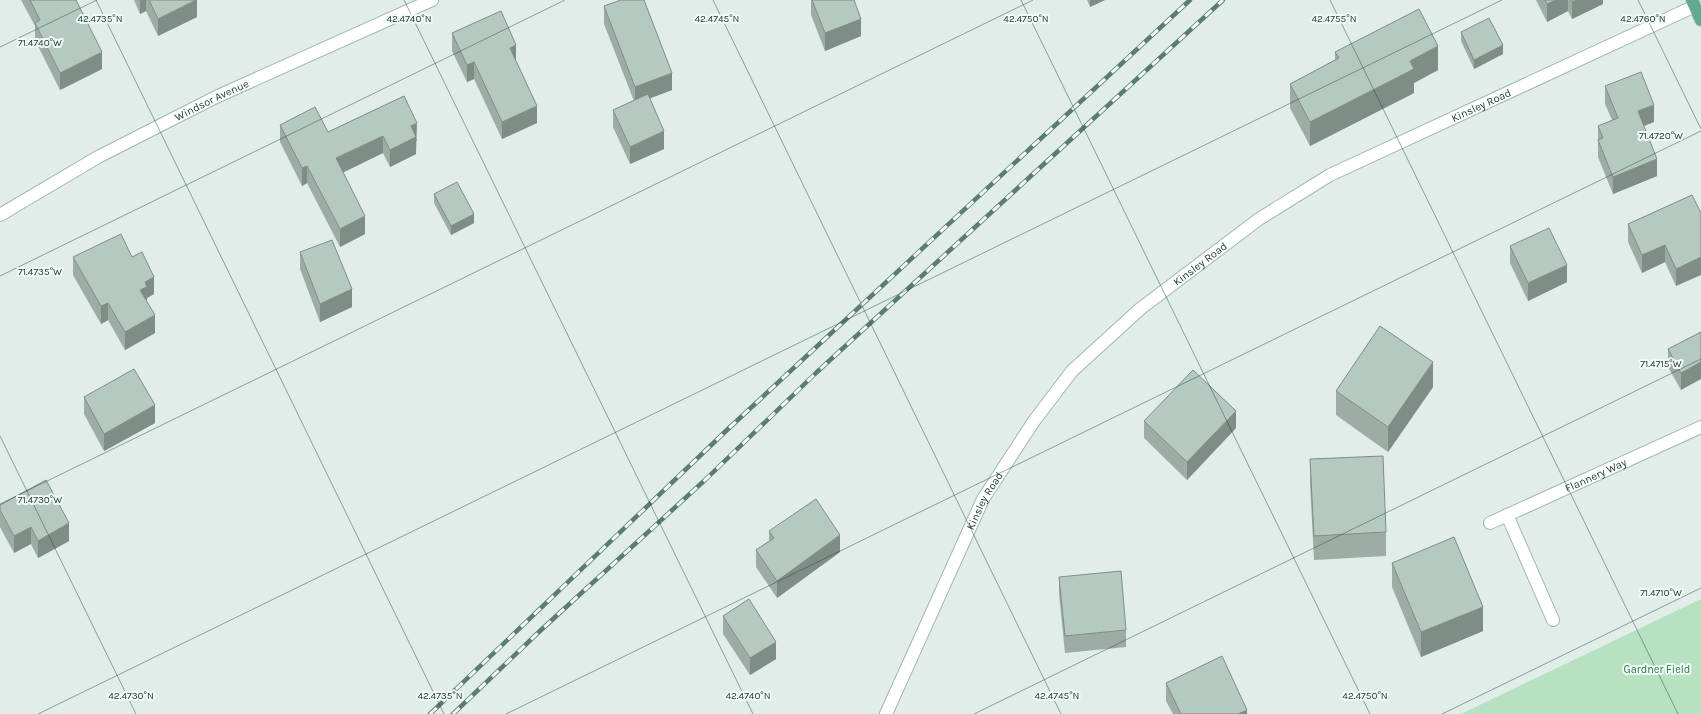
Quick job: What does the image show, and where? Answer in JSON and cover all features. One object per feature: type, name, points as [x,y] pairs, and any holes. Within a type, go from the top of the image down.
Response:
[{"type":"street","name":"Windsor Avenue","points":[[0,215],[98,156],[216,97],[432,0]]},
{"type":"street","name":"Kinsley Road","points":[[886,714],[983,499],[1034,421],[1072,372],[1140,309],[1210,254],[1259,219],[1330,175],[1698,11]]},
{"type":"street","name":"Flannery Way","points":[[1490,523],[1701,427]]},
{"type":"street","points":[[1507,515],[1553,620]]},
{"type":"green space","name":"Gardner Field","points":[[1701,599],[1701,714],[1461,714]]},
{"type":"building","points":[[30,0],[76,0],[102,52],[60,73],[35,23],[40,20]]},
{"type":"building","points":[[149,0],[196,0],[158,19]]},
{"type":"building","points":[[621,0],[644,0],[672,73],[635,87],[604,6]]},
{"type":"building","points":[[812,0],[854,0],[861,19],[825,33]]},
{"type":"building","points":[[1545,0],[1556,0],[1547,4]]},
{"type":"building","points":[[1419,9],[1438,46],[1410,61],[1414,69],[1310,122],[1290,84],[1339,58],[1335,52]]},
{"type":"building","points":[[501,11],[516,45],[510,48],[537,106],[502,122],[474,62],[467,65],[452,33]]},
{"type":"building","points":[[1489,18],[1503,45],[1474,60],[1461,32]]},
{"type":"building","points":[[1641,72],[1654,105],[1638,111],[1657,159],[1613,177],[1598,140],[1603,138],[1598,126],[1618,118],[1605,86]]},
{"type":"building","points":[[648,94],[664,131],[630,147],[613,110]]},
{"type":"building","points":[[404,96],[417,123],[411,126],[416,137],[390,150],[383,136],[336,158],[365,216],[340,229],[307,166],[302,168],[280,125],[315,107],[328,132]]},
{"type":"building","points":[[457,182],[474,214],[451,226],[434,194]]},
{"type":"building","points":[[1692,195],[1701,213],[1701,257],[1676,269],[1665,245],[1642,255],[1628,224]]},
{"type":"building","points":[[1549,228],[1567,265],[1528,283],[1510,246]]},
{"type":"building","points":[[121,234],[132,257],[142,252],[154,277],[145,282],[147,287],[140,290],[155,315],[125,332],[108,303],[101,306],[73,257]]},
{"type":"building","points":[[332,240],[352,289],[320,304],[300,252]]},
{"type":"building","points":[[1380,326],[1433,362],[1388,427],[1336,391]]},
{"type":"building","points":[[1701,332],[1701,362],[1681,373],[1668,349]]},
{"type":"building","points":[[134,369],[155,405],[104,434],[84,397]]},
{"type":"building","points":[[1193,370],[1236,411],[1187,462],[1144,421]]},
{"type":"building","points":[[1383,456],[1386,532],[1314,536],[1310,459]]},
{"type":"building","points":[[46,480],[69,523],[38,541],[31,527],[14,536],[0,510],[0,505]]},
{"type":"building","points":[[816,499],[840,535],[777,581],[756,550],[774,538],[769,531]]},
{"type":"building","points":[[1454,537],[1483,607],[1421,632],[1392,563]]},
{"type":"building","points":[[1121,571],[1126,630],[1065,636],[1059,577]]},
{"type":"building","points":[[749,599],[776,642],[750,658],[723,616]]},
{"type":"building","points":[[1222,656],[1247,710],[1238,714],[1181,714],[1166,683]]},
{"type":"railway","points":[[430,714],[728,429],[1190,0]]},
{"type":"railway","points":[[453,714],[541,630],[705,480],[817,372],[1223,0]]}]
